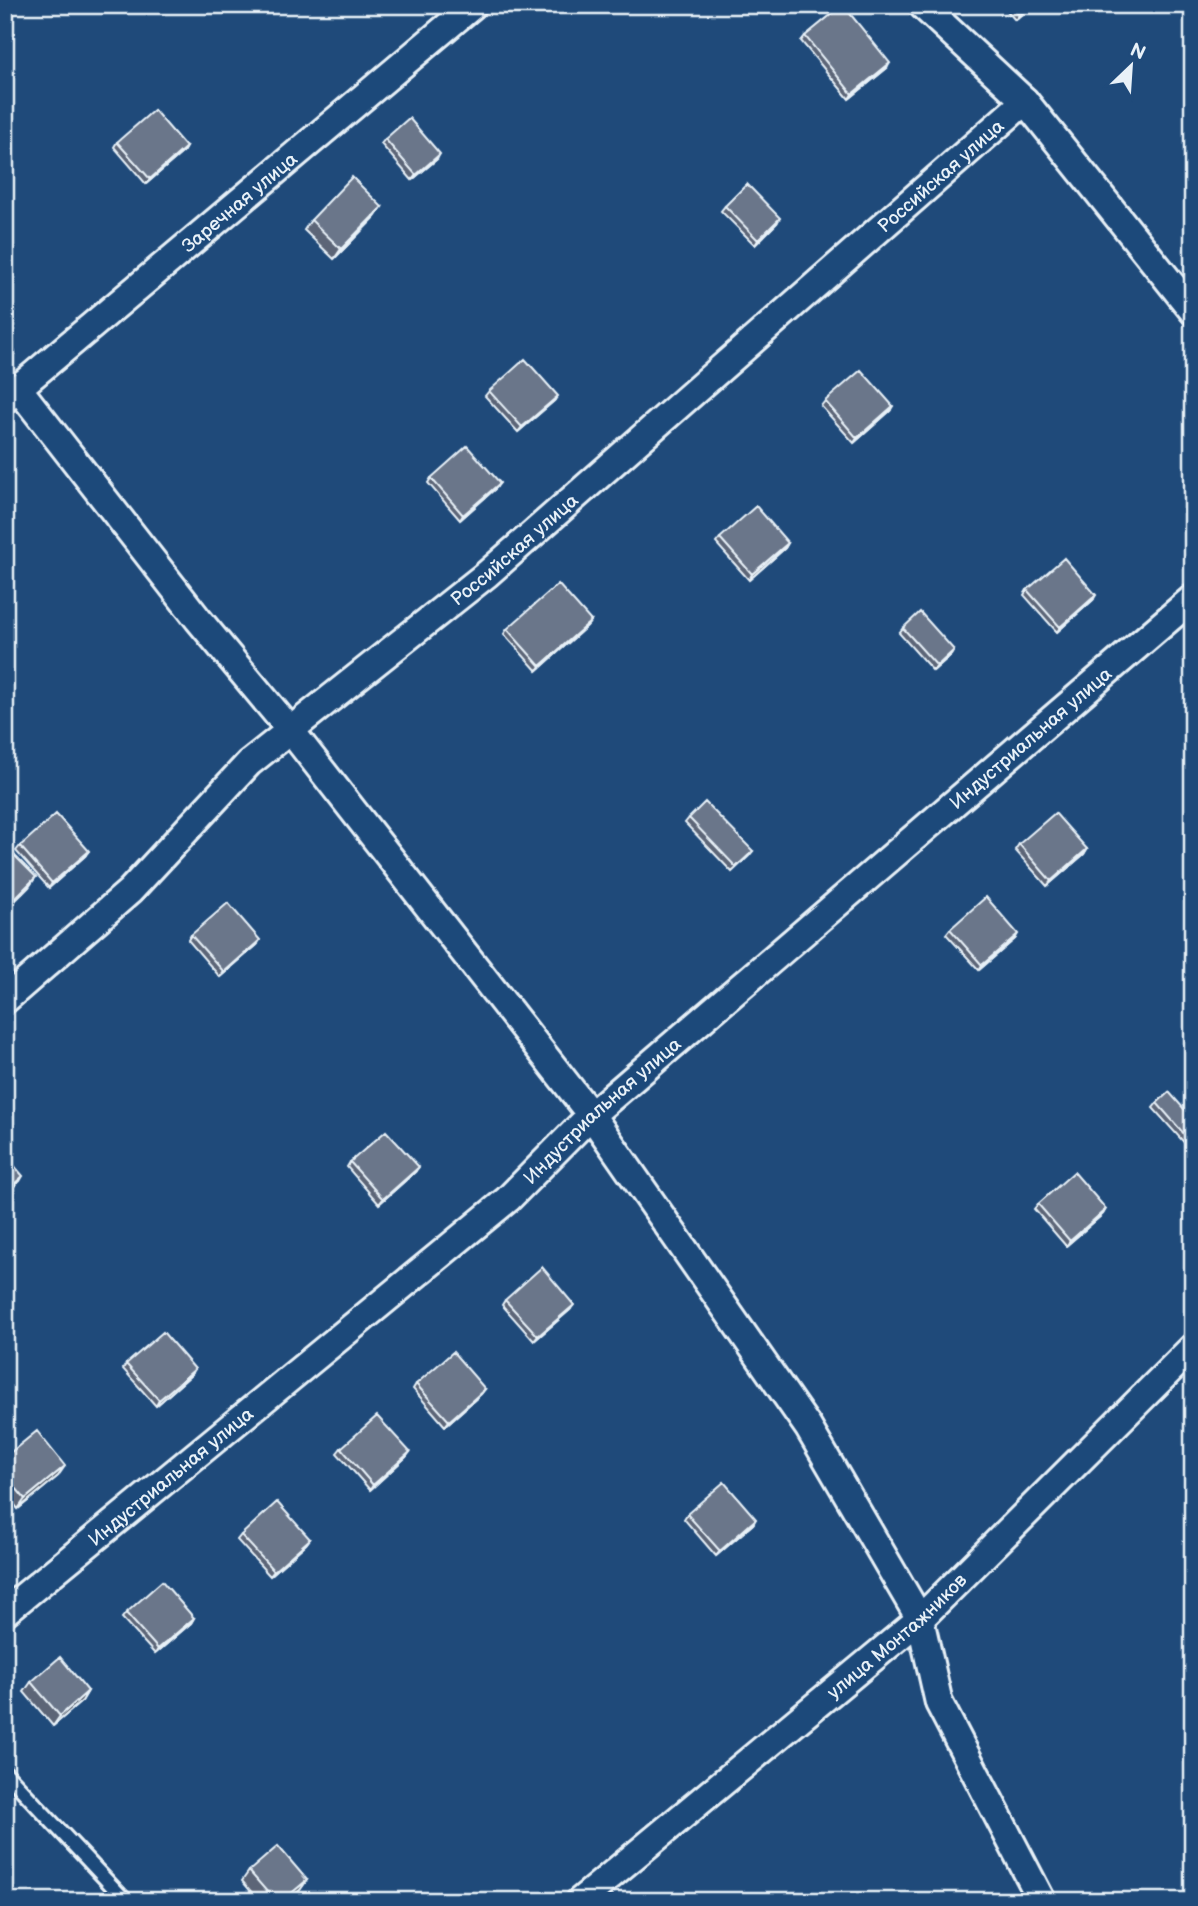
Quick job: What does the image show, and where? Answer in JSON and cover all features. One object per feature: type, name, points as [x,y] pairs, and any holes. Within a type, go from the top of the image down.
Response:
[{"type":"street","name":"Заречная улица","points":[[11,394],[473,5]]},
{"type":"street","points":[[922,5],[1025,101],[1193,311]]},
{"type":"street","name":"Российская улица","points":[[5,1000],[130,891],[249,762],[487,574],[1025,101]]},
{"type":"street","points":[[11,394],[291,731],[591,1115],[808,1427],[920,1619],[939,1703],[1042,1901]]},
{"type":"street","name":"Индустриальная улица","points":[[5,1612],[508,1199],[591,1115],[1193,598]]},
{"type":"street","name":"улица Монтажников","points":[[580,1901],[920,1619],[1193,1347]]},
{"type":"lane","points":[[5,1772],[126,1901]]},
{"type":"path","points":[[5,280],[11,394]]},
{"type":"building","points":[[843,5],[890,63],[852,94],[805,36]]},
{"type":"building","points":[[1010,5],[1030,5],[1019,15]]},
{"type":"building","points":[[154,110],[186,147],[150,179],[117,142]]},
{"type":"building","points":[[409,118],[440,154],[416,175],[385,139]]},
{"type":"building","points":[[352,177],[382,207],[341,249],[311,220]]},
{"type":"building","points":[[747,184],[780,218],[758,240],[725,206]]},
{"type":"building","points":[[525,359],[558,396],[522,427],[489,391]]},
{"type":"building","points":[[861,370],[893,406],[857,438],[825,401]]},
{"type":"building","points":[[467,446],[500,483],[463,515],[431,478]]},
{"type":"building","points":[[756,506],[788,543],[752,574],[720,538]]},
{"type":"building","points":[[1064,558],[1096,595],[1060,627],[1027,590]]},
{"type":"building","points":[[558,584],[591,621],[540,666],[507,629]]},
{"type":"building","points":[[920,612],[954,650],[937,666],[903,628]]},
{"type":"building","points":[[705,802],[753,851],[736,867],[689,818]]},
{"type":"building","points":[[1055,813],[1087,849],[1051,881],[1019,844]]},
{"type":"building","points":[[56,814],[89,851],[52,883],[20,846]]},
{"type":"building","points":[[12,853],[36,877],[8,905],[5,903],[5,860]]},
{"type":"building","points":[[986,897],[1018,934],[982,965],[950,929]]},
{"type":"building","points":[[228,903],[260,940],[224,972],[191,935]]},
{"type":"building","points":[[1169,1092],[1193,1119],[1192,1143],[1157,1103]]},
{"type":"building","points":[[386,1131],[419,1167],[383,1199],[350,1162]]},
{"type":"building","points":[[5,1155],[23,1176],[5,1192]]},
{"type":"building","points":[[1074,1172],[1106,1209],[1070,1241],[1038,1204]]},
{"type":"building","points":[[542,1267],[574,1305],[538,1336],[505,1300]]},
{"type":"building","points":[[163,1332],[195,1369],[159,1400],[126,1364]]},
{"type":"building","points":[[453,1352],[485,1389],[449,1421],[416,1384]]},
{"type":"building","points":[[377,1416],[410,1452],[373,1485],[341,1448]]},
{"type":"building","points":[[37,1431],[65,1466],[25,1499],[5,1475],[5,1457]]},
{"type":"building","points":[[724,1482],[756,1519],[720,1551],[687,1514]]},
{"type":"building","points":[[277,1502],[310,1539],[274,1571],[241,1535]]},
{"type":"building","points":[[162,1581],[194,1618],[158,1649],[126,1613]]},
{"type":"building","points":[[60,1657],[88,1691],[60,1716],[31,1682]]},
{"type":"building","points":[[278,1846],[307,1880],[282,1901],[275,1901],[249,1871]]}]
